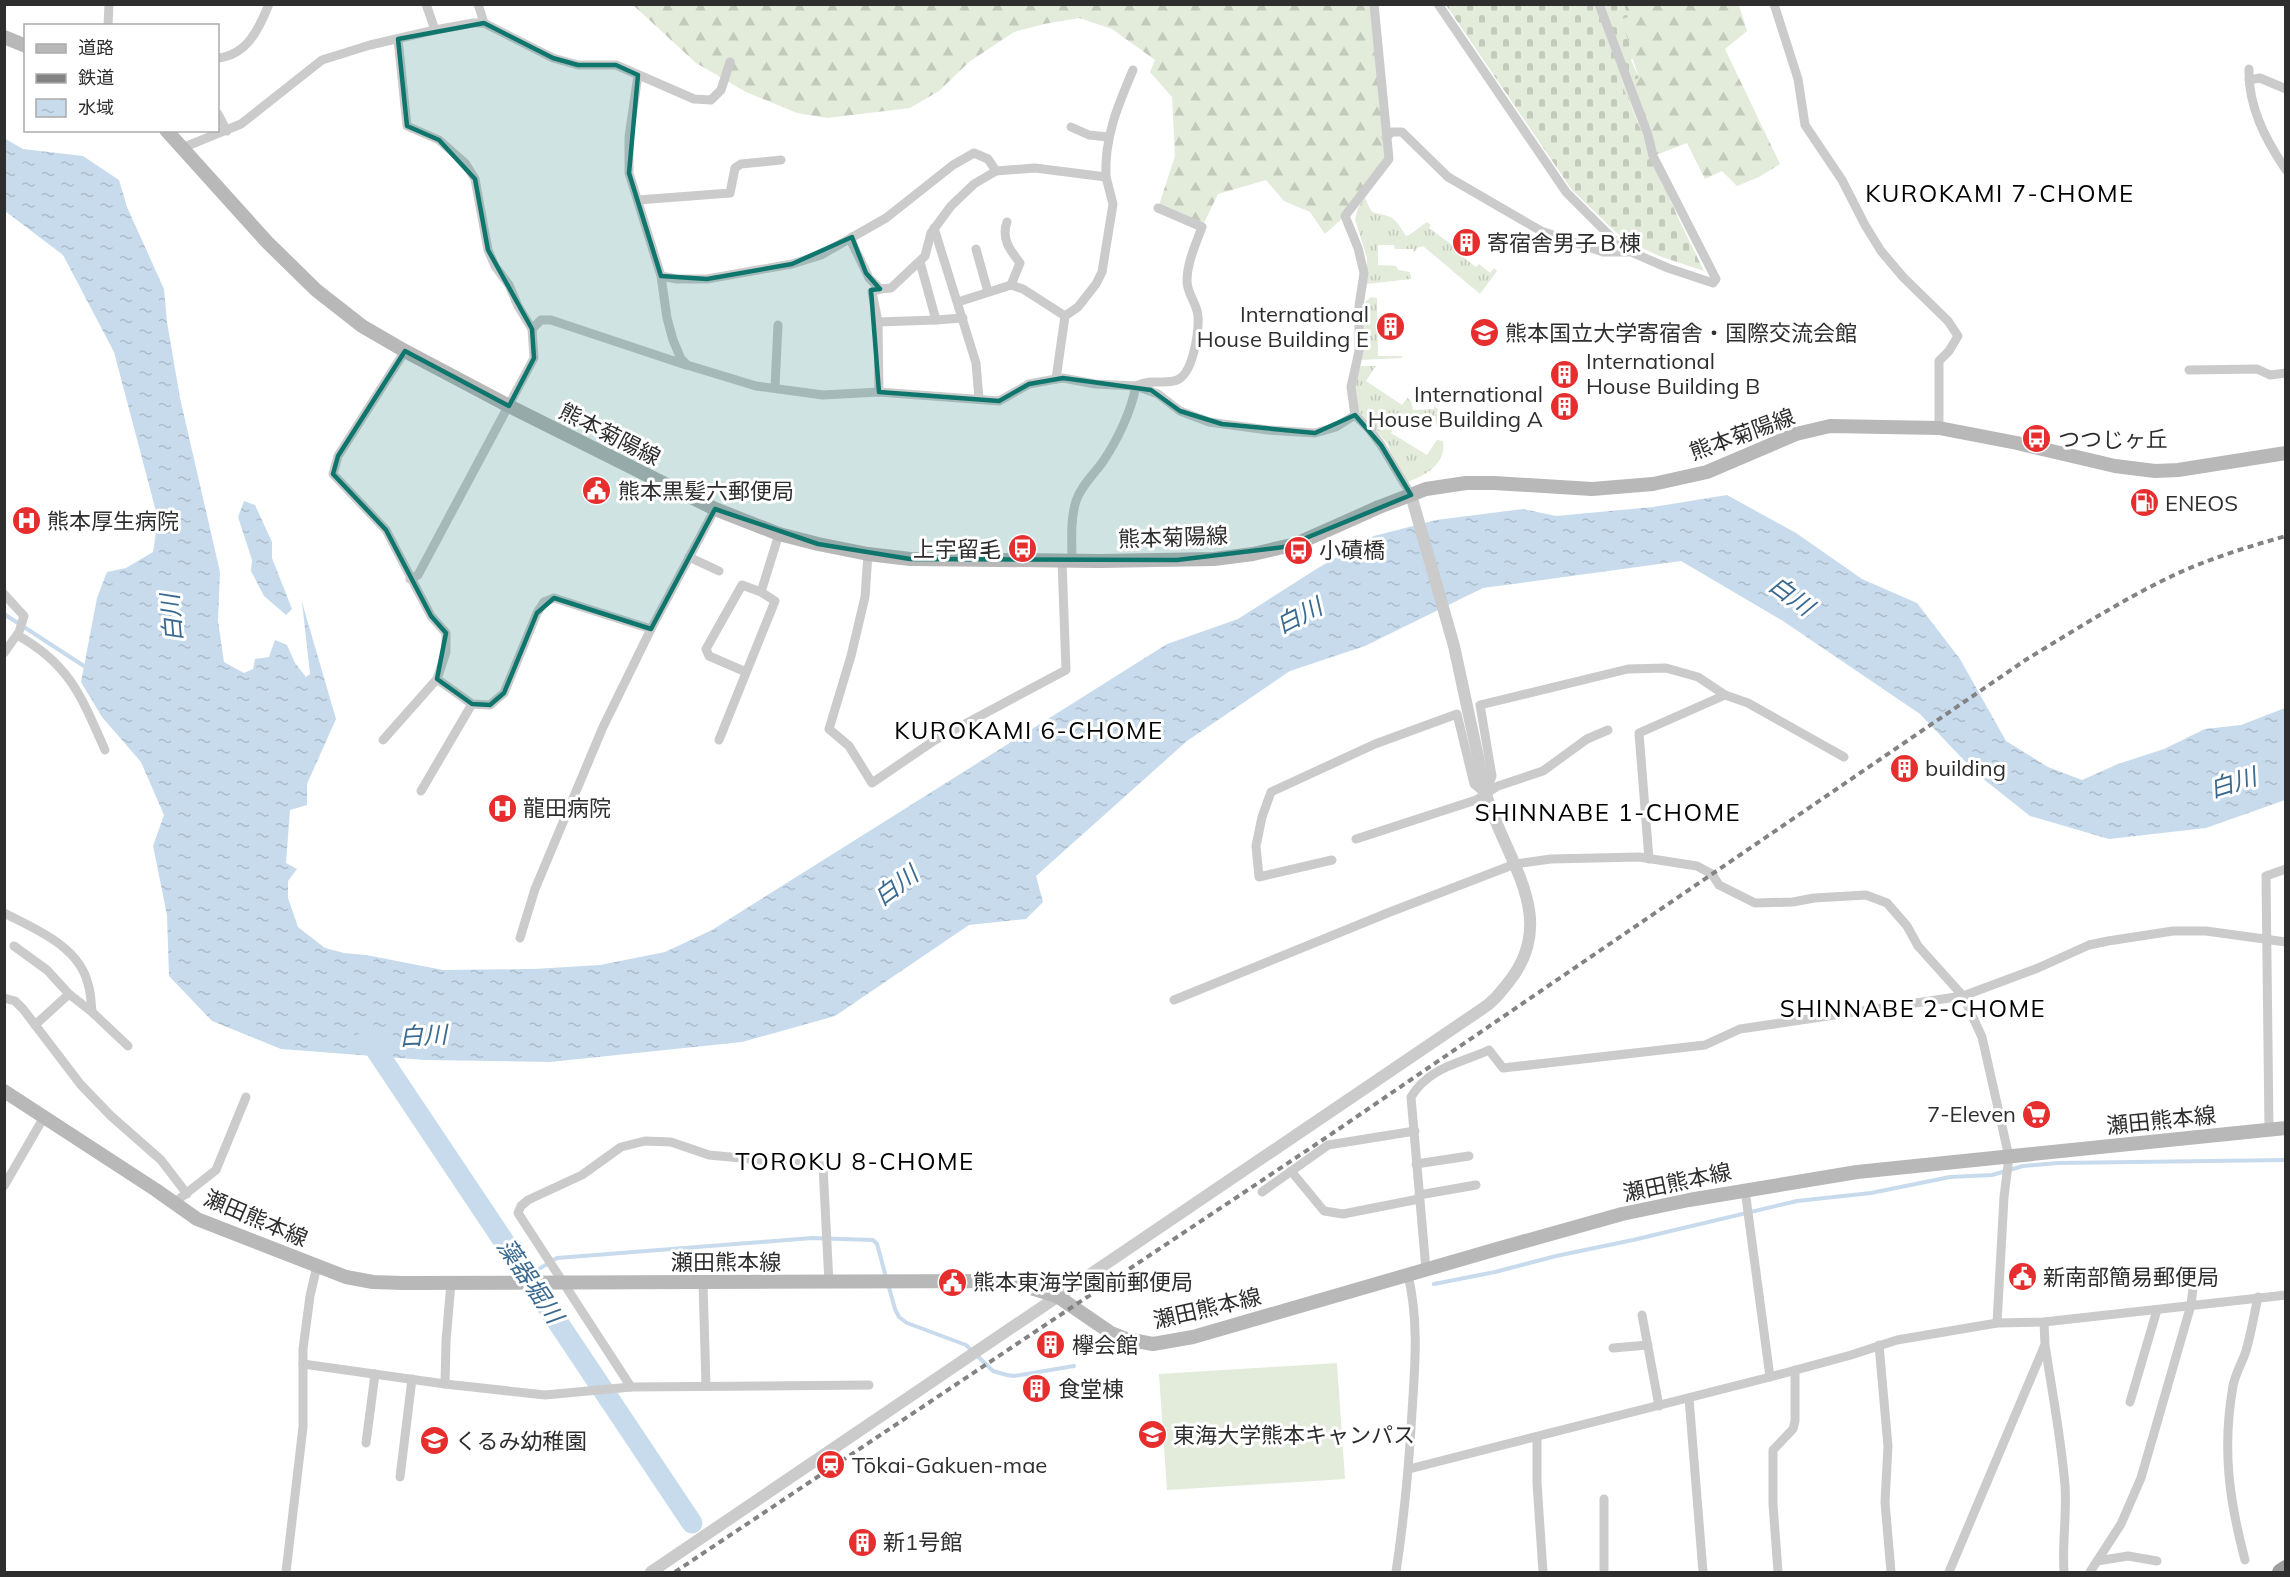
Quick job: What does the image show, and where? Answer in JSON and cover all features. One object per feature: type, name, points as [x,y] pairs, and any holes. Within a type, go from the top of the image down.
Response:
[{"type":"highway","points":[[2280,1572],[2286,1568]]},
{"type":"main road","points":[[4,37],[24,45]]},
{"type":"main road","name":"熊本菊陽線","points":[[168,132],[267,242],[316,290],[362,326],[508,406],[715,509],[779,534],[868,554],[910,559],[1066,561],[1214,559],[1253,554],[1296,544],[1426,489],[1466,483],[1592,489],[1653,484],[1707,472],[1796,434],[1830,426],[1939,428],[2115,466],[2155,471],[2178,470],[2286,453]]},
{"type":"main road","name":"瀬田熊本線","points":[[4,1091],[197,1219],[346,1277],[372,1282],[507,1284],[559,1281],[829,1283],[1008,1281],[1057,1296],[1111,1333],[1125,1339],[1153,1344],[1192,1337],[1622,1214],[1746,1190],[1857,1172],[2286,1128]]},
{"type":"street","points":[[108,24],[109,4]]},
{"type":"street","points":[[219,58],[237,52],[252,39],[269,4]]},
{"type":"street","points":[[426,4],[435,30]]},
{"type":"street","points":[[478,4],[483,23]]},
{"type":"street","points":[[651,1572],[1493,1002],[1524,960],[1532,929],[1528,902],[1515,864],[1492,816],[1454,646],[1411,495],[1381,444],[1354,416],[1351,387],[1359,351],[1359,306],[1364,273],[1346,216],[1389,159],[1374,4]]},
{"type":"street","points":[[1438,4],[1566,192],[1622,248],[1668,268],[1713,283],[1716,279],[1653,156],[1648,135],[1599,4]]},
{"type":"street","points":[[1774,4],[1798,79],[1805,125],[1842,180],[1881,251],[1903,277],[1948,321],[1958,336],[1939,362],[1939,428]]},
{"type":"street","points":[[182,148],[227,131],[259,112],[322,60],[435,30],[483,23],[553,58],[578,65],[616,65],[694,99],[711,100],[721,90],[730,62]]},
{"type":"street","points":[[398,39],[407,126],[439,141],[465,163],[475,179],[488,250],[532,329],[534,358],[418,575],[410,579]]},
{"type":"street","points":[[2249,69],[2249,89],[2260,126],[2272,150],[2286,170]]},
{"type":"street","points":[[1056,379],[1065,316],[1078,307],[1096,284],[1102,272],[1113,204],[1106,177],[1108,138],[1118,105],[1133,70]]},
{"type":"street","points":[[638,75],[628,154],[629,173],[661,276],[667,318],[673,340],[681,359],[687,365]]},
{"type":"street","points":[[2249,80],[2260,78],[2286,89]]},
{"type":"street","points":[[219,116],[227,131]]},
{"type":"street","points":[[1071,126],[1089,135],[1108,138]]},
{"type":"street","points":[[1386,136],[1392,132],[1402,132],[1448,177],[1541,231],[1603,252],[1630,252]]},
{"type":"street","points":[[661,276],[677,279],[706,279],[792,264],[821,255],[886,218],[953,165],[974,153],[988,159],[996,171]]},
{"type":"street","points":[[638,200],[730,193],[735,168],[741,164],[781,160]]},
{"type":"street","points":[[879,392],[878,322],[872,292],[891,288],[920,262],[928,251],[934,228],[951,206],[974,184],[996,171],[1035,168],[1106,177]]},
{"type":"street","points":[[868,554],[862,607],[851,656],[829,729],[849,746],[872,783],[935,740],[1065,670],[1066,561],[1076,501],[1080,491],[1103,461],[1118,434],[1136,386],[1145,381],[1175,381],[1184,375],[1192,360],[1196,341],[1198,315],[1187,289],[1187,280],[1188,269],[1202,226],[1158,208]]},
{"type":"street","points":[[1006,222],[1004,237],[1006,243],[1020,263],[1011,285]]},
{"type":"street","points":[[934,228],[976,363],[979,399]]},
{"type":"street","points":[[852,237],[852,243],[866,273],[880,289]]},
{"type":"street","points":[[976,249],[988,292]]},
{"type":"street","points":[[920,262],[936,320]]},
{"type":"street","points":[[958,302],[1011,285],[1023,289],[1065,316]]},
{"type":"street","points":[[878,322],[963,318]]},
{"type":"street","points":[[532,329],[541,320],[551,320],[756,386],[823,395],[879,392],[999,401],[1029,384],[1063,378],[1095,384],[1136,386],[1158,394],[1180,411],[1222,424],[1315,433],[1336,427],[1354,416]]},
{"type":"street","points":[[775,387],[778,325]]},
{"type":"street","points":[[383,740],[437,679],[446,652],[446,633],[431,616],[386,530],[333,474],[338,456],[405,351]]},
{"type":"street","points":[[2189,370],[2257,369],[2270,375],[2286,373]]},
{"type":"street","points":[[519,938],[535,889],[603,727],[651,629],[715,509]]},
{"type":"street","points":[[761,592],[779,534]]},
{"type":"street","points":[[689,557],[719,571]]},
{"type":"street","points":[[718,740],[746,672],[775,601],[761,592],[742,585],[706,648],[709,656],[746,672]]},
{"type":"street","points":[[4,594],[24,616],[18,634],[4,652]]},
{"type":"street","points":[[437,679],[472,704],[490,705],[504,693],[537,613],[544,602],[554,598],[651,629]]},
{"type":"street","points":[[18,634],[57,663],[69,677],[82,699],[105,750]]},
{"type":"street","points":[[1486,794],[1492,776],[1480,705],[1628,669],[1666,668],[1698,678],[1725,696],[1748,703],[1844,757]]},
{"type":"street","points":[[1649,859],[1639,732],[1725,696]]},
{"type":"street","points":[[421,791],[472,704]]},
{"type":"street","points":[[1332,860],[1259,877],[1256,846],[1262,817],[1271,792],[1375,744],[1457,714],[1474,784],[1486,794]]},
{"type":"street","points":[[1356,839],[1476,800],[1498,786],[1543,771],[1587,739],[1608,730]]},
{"type":"street","points":[[1174,1000],[1515,864],[1571,857],[1649,859],[1697,866],[1712,874],[1719,885],[1755,903],[1866,895],[1887,903],[1907,926],[1918,946],[1963,996],[1982,1037],[2009,1157],[2004,1197],[1997,1323]]},
{"type":"street","points":[[2269,1130],[2266,876],[2286,869]]},
{"type":"street","points":[[4,913],[48,936],[74,956],[88,981],[92,1012]]},
{"type":"street","points":[[1426,1270],[1411,1097],[1419,1084],[1436,1071],[1489,1050],[1503,1068],[1705,1045],[1740,1029],[1963,996],[2038,968],[2089,945],[2173,931],[2206,931],[2286,942]]},
{"type":"street","points":[[14,946],[47,970],[69,994],[128,1046]]},
{"type":"street","points":[[35,1025],[69,994]]},
{"type":"street","points":[[4,998],[15,1001],[81,1085],[111,1116],[161,1160],[187,1194]]},
{"type":"street","points":[[174,1203],[216,1170],[246,1097]]},
{"type":"street","points":[[4,1186],[44,1117]]},
{"type":"street","points":[[1262,1192],[1328,1145],[1415,1131]]},
{"type":"street","points":[[632,1387],[559,1281],[518,1213],[521,1206],[528,1200],[582,1175],[621,1147],[645,1141],[671,1142],[709,1155],[823,1166],[829,1283]]},
{"type":"street","points":[[1416,1164],[1469,1156]]},
{"type":"street","points":[[1291,1171],[1324,1211],[1343,1214],[1476,1185]]},
{"type":"street","points":[[1746,1190],[1770,1377]]},
{"type":"street","points":[[286,1572],[303,1427],[303,1364],[310,1296],[317,1266]]},
{"type":"street","points":[[1396,1572],[1409,1470],[1417,1340],[1413,1295],[1408,1275]]},
{"type":"street","points":[[2090,1572],[2121,1524],[2141,1478],[2191,1305],[2194,1280]]},
{"type":"street","points":[[445,1384],[451,1283]]},
{"type":"street","points":[[703,1283],[706,1386]]},
{"type":"street","points":[[1409,1470],[1770,1377],[1897,1340],[1997,1323],[2044,1322],[2286,1295]]},
{"type":"street","points":[[2245,1560],[2233,1514],[2228,1480],[2228,1450],[2233,1384],[2246,1350],[2258,1297]]},
{"type":"street","points":[[2130,1402],[2157,1310]]},
{"type":"street","points":[[1642,1315],[1659,1406]]},
{"type":"street","points":[[2044,1322],[2045,1344],[2065,1482],[2067,1513],[2063,1556],[2064,1572]]},
{"type":"street","points":[[1949,1572],[2045,1344]]},
{"type":"street","points":[[1613,1348],[1648,1345]]},
{"type":"street","points":[[1879,1345],[1888,1446],[1885,1502],[1891,1572]]},
{"type":"street","points":[[303,1364],[545,1395],[632,1387],[869,1384]]},
{"type":"street","points":[[1778,1572],[1773,1504],[1773,1449],[1793,1429],[1795,1370]]},
{"type":"street","points":[[366,1443],[375,1374]]},
{"type":"street","points":[[400,1477],[412,1379]]},
{"type":"street","points":[[1689,1398],[1703,1572]]},
{"type":"street","points":[[1537,1437],[1537,1483],[1543,1572]]},
{"type":"street","points":[[1604,1499],[1604,1572]]},
{"type":"street","points":[[2097,1561],[2128,1556],[2157,1561]]},
{"type":"highlighted area","points":[[484,23],[553,58],[578,65],[616,65],[638,75],[629,173],[661,276],[707,279],[792,264],[852,237],[866,273],[880,289],[871,290],[879,392],[999,401],[1029,384],[1063,378],[1151,390],[1180,411],[1222,424],[1315,433],[1355,415],[1381,445],[1411,495],[1284,547],[1177,560],[910,559],[818,544],[715,509],[651,629],[554,598],[537,613],[504,693],[490,705],[472,704],[437,679],[446,633],[431,616],[386,530],[333,474],[338,456],[405,351],[509,406],[534,358],[532,329],[488,250],[475,179],[439,140],[407,126],[398,39]]},
{"type":"green space","points":[[633,5],[1374,5],[1389,159],[1345,216],[1325,234],[1310,212],[1284,201],[1266,180],[1218,194],[1202,227],[1158,208],[1175,156],[1172,97],[1150,72],[1155,60],[1112,29],[1079,18],[1014,32],[969,62],[939,91],[910,108],[827,118],[797,113],[746,92],[696,63]]},
{"type":"green space","points":[[1446,5],[1624,5],[1628,17],[1620,20],[1635,57],[1631,60],[1639,78],[1622,85],[1679,220],[1704,271],[1659,256],[1623,239],[1572,190]]},
{"type":"green space","points":[[1624,5],[1739,5],[1747,31],[1725,49],[1780,164],[1759,177],[1737,186],[1722,171],[1705,179],[1687,143],[1653,156],[1622,85],[1639,78],[1620,20],[1627,17]]},
{"type":"green space","points":[[1365,197],[1374,213],[1393,218],[1406,236],[1427,222],[1431,225],[1429,228],[1459,250],[1458,253],[1476,267],[1479,264],[1490,273],[1494,268],[1497,271],[1480,294],[1423,246],[1417,248],[1414,253],[1413,249],[1395,249],[1394,245],[1378,245],[1378,265],[1396,266],[1398,270],[1410,272],[1411,279],[1367,284],[1367,258],[1355,219],[1358,208]]},
{"type":"green space","points":[[1371,297],[1377,298],[1378,356],[1402,356],[1402,358],[1360,360],[1363,304]]},
{"type":"green space","points":[[1358,366],[1376,366],[1366,381],[1402,405],[1407,398],[1411,401],[1413,410],[1434,409],[1434,406],[1440,411],[1442,428],[1437,427],[1435,416],[1407,416],[1399,418],[1391,433],[1427,455],[1437,440],[1443,441],[1441,457],[1432,469],[1404,483],[1387,443],[1359,412],[1354,389]]},
{"type":"green space","points":[[1337,1363],[1345,1479],[1167,1490],[1159,1374]]},
{"type":"water","name":"白川","points":[[4,138],[23,149],[83,156],[119,180],[127,207],[164,289],[167,322],[180,398],[220,572],[218,621],[224,662],[244,673],[253,669],[255,659],[269,657],[275,640],[287,645],[295,663],[306,677],[310,674],[302,602],[336,719],[307,784],[307,805],[290,810],[286,863],[297,869],[288,881],[288,898],[298,927],[325,948],[443,970],[534,969],[600,965],[665,952],[712,930],[1167,644],[1238,619],[1318,568],[1374,536],[1436,520],[1523,509],[1556,516],[1653,507],[1727,495],[1796,533],[1862,579],[1917,603],[1960,659],[2006,741],[2048,767],[2082,780],[2118,764],[2164,749],[2205,729],[2241,725],[2285,708],[2285,800],[2206,828],[2109,839],[2030,816],[1977,774],[1920,714],[1783,621],[1681,561],[1483,588],[1365,646],[1290,671],[1187,741],[1036,876],[1043,902],[1026,919],[969,925],[835,1016],[742,1042],[550,1062],[425,1060],[281,1049],[212,1021],[169,976],[167,915],[153,846],[164,815],[141,762],[102,717],[81,682],[97,598],[107,572],[126,568],[153,552],[158,519],[114,352],[63,255],[5,211]]},
{"type":"water","points":[[244,501],[255,505],[272,542],[272,558],[292,609],[286,615],[264,596],[251,571],[252,560],[238,517]]},
{"type":"waterway","points":[[4,614],[87,668]]},
{"type":"waterway","name":"藻器堀川","points":[[368,1038],[692,1523]]},
{"type":"waterway","points":[[1434,1284],[1495,1272],[1797,1201],[1871,1193],[1950,1177],[1992,1175],[2023,1166],[2058,1163],[2286,1160]]},
{"type":"waterway","points":[[534,1272],[557,1258],[812,1238],[873,1240],[877,1244],[886,1277]]},
{"type":"waterway","points":[[888,1284],[899,1317],[907,1323],[966,1345],[993,1371],[1014,1376],[1074,1366]]},
{"type":"railway","points":[[675,1572],[1327,1137],[2027,659],[2153,585],[2200,564],[2286,536]]},
{"type":"place","name":"寄宿舎男子Ｂ棟","points":[[1466,243]]},
{"type":"place","name":"International House Building E","points":[[1390,327]]},
{"type":"place","name":"熊本国立大学寄宿舎・国際交流会館","points":[[1484,333]]},
{"type":"place","name":"International House Building B","points":[[1565,374]]},
{"type":"place","name":"International House Building A","points":[[1564,407]]},
{"type":"place","name":"つつじヶ丘","points":[[2037,439]]},
{"type":"place","name":"熊本黒髪六郵便局","points":[[597,491]]},
{"type":"place","name":"ENEOS","points":[[2144,503]]},
{"type":"place","name":"熊本厚生病院","points":[[26,521]]},
{"type":"place","name":"上宇留毛","points":[[1022,549]]},
{"type":"place","name":"小磧橋","points":[[1298,550]]},
{"type":"place","name":"building","points":[[1904,768]]},
{"type":"place","name":"龍田病院","points":[[502,808]]},
{"type":"place","name":"7-Eleven","points":[[2037,1114]]},
{"type":"place","name":"新南部簡易郵便局","points":[[2022,1277]]},
{"type":"place","name":"熊本東海学園前郵便局","points":[[952,1282]]},
{"type":"place","name":"欅会館","points":[[1051,1345]]},
{"type":"place","name":"食堂棟","points":[[1037,1389]]},
{"type":"place","name":"東海大学熊本キャンパス","points":[[1152,1435]]},
{"type":"place","name":"くるみ幼稚園","points":[[434,1441]]},
{"type":"place","name":"Tōkai-Gakuen-mae","points":[[831,1465]]},
{"type":"place","name":"新1号館","points":[[862,1542]]},
{"type":"district","name":"KUROKAMI 7-CHOME","points":[[2000,194]]},
{"type":"district","name":"KUROKAMI 6-CHOME","points":[[1029,731]]},
{"type":"district","name":"SHINNABE 1-CHOME","points":[[1608,813]]},
{"type":"district","name":"SHINNABE 2-CHOME","points":[[1913,1009]]},
{"type":"district","name":"TOROKU 8-CHOME","points":[[855,1162]]}]
